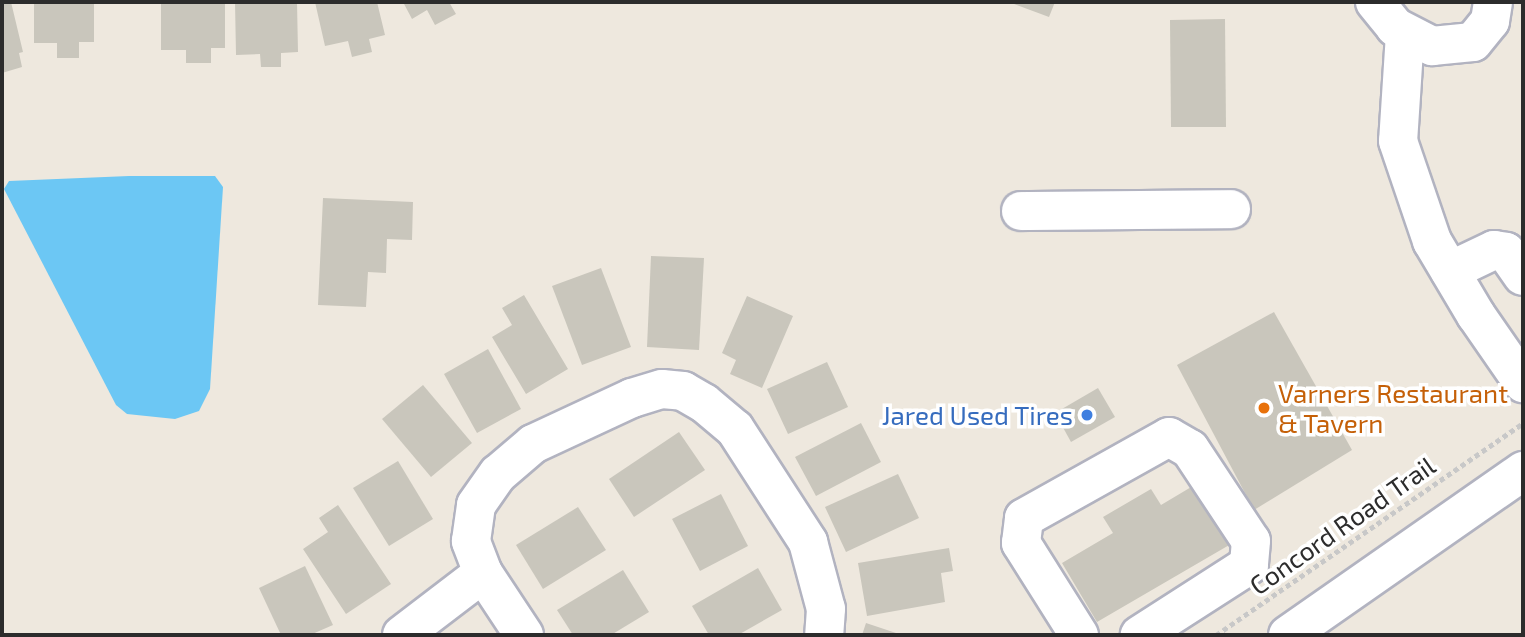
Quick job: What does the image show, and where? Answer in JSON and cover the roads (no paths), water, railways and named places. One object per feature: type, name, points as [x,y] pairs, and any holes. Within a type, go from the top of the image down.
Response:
[{"type":"street","points":[[1375,2],[1383,16],[1405,34],[1432,46],[1473,42],[1483,34],[1492,8]]},
{"type":"street","points":[[1405,34],[1398,141],[1432,240],[1523,383]]},
{"type":"street","points":[[1021,211],[1231,209]]},
{"type":"street","points":[[1450,271],[1494,250],[1506,252],[1523,276]]},
{"type":"street","points":[[524,635],[483,573],[471,541],[476,505],[498,474],[533,444],[573,424],[662,389],[683,391],[735,429],[808,542],[826,609],[824,635]]},
{"type":"street","points":[[1079,635],[1021,543],[1024,518],[1169,437],[1190,449],[1251,541],[1248,565],[1190,621],[1140,635]]},
{"type":"street","points":[[1289,635],[1523,471]]},
{"type":"street","points":[[402,635],[483,573]]},
{"type":"water","points":[[215,176],[223,187],[210,389],[199,411],[175,419],[127,414],[116,405],[4,189],[9,181]]},
{"type":"place","name":"Varners Restaurant & Tavern","points":[[1264,408]]},
{"type":"place","name":"Jared Used Tires","points":[[1087,415]]}]
